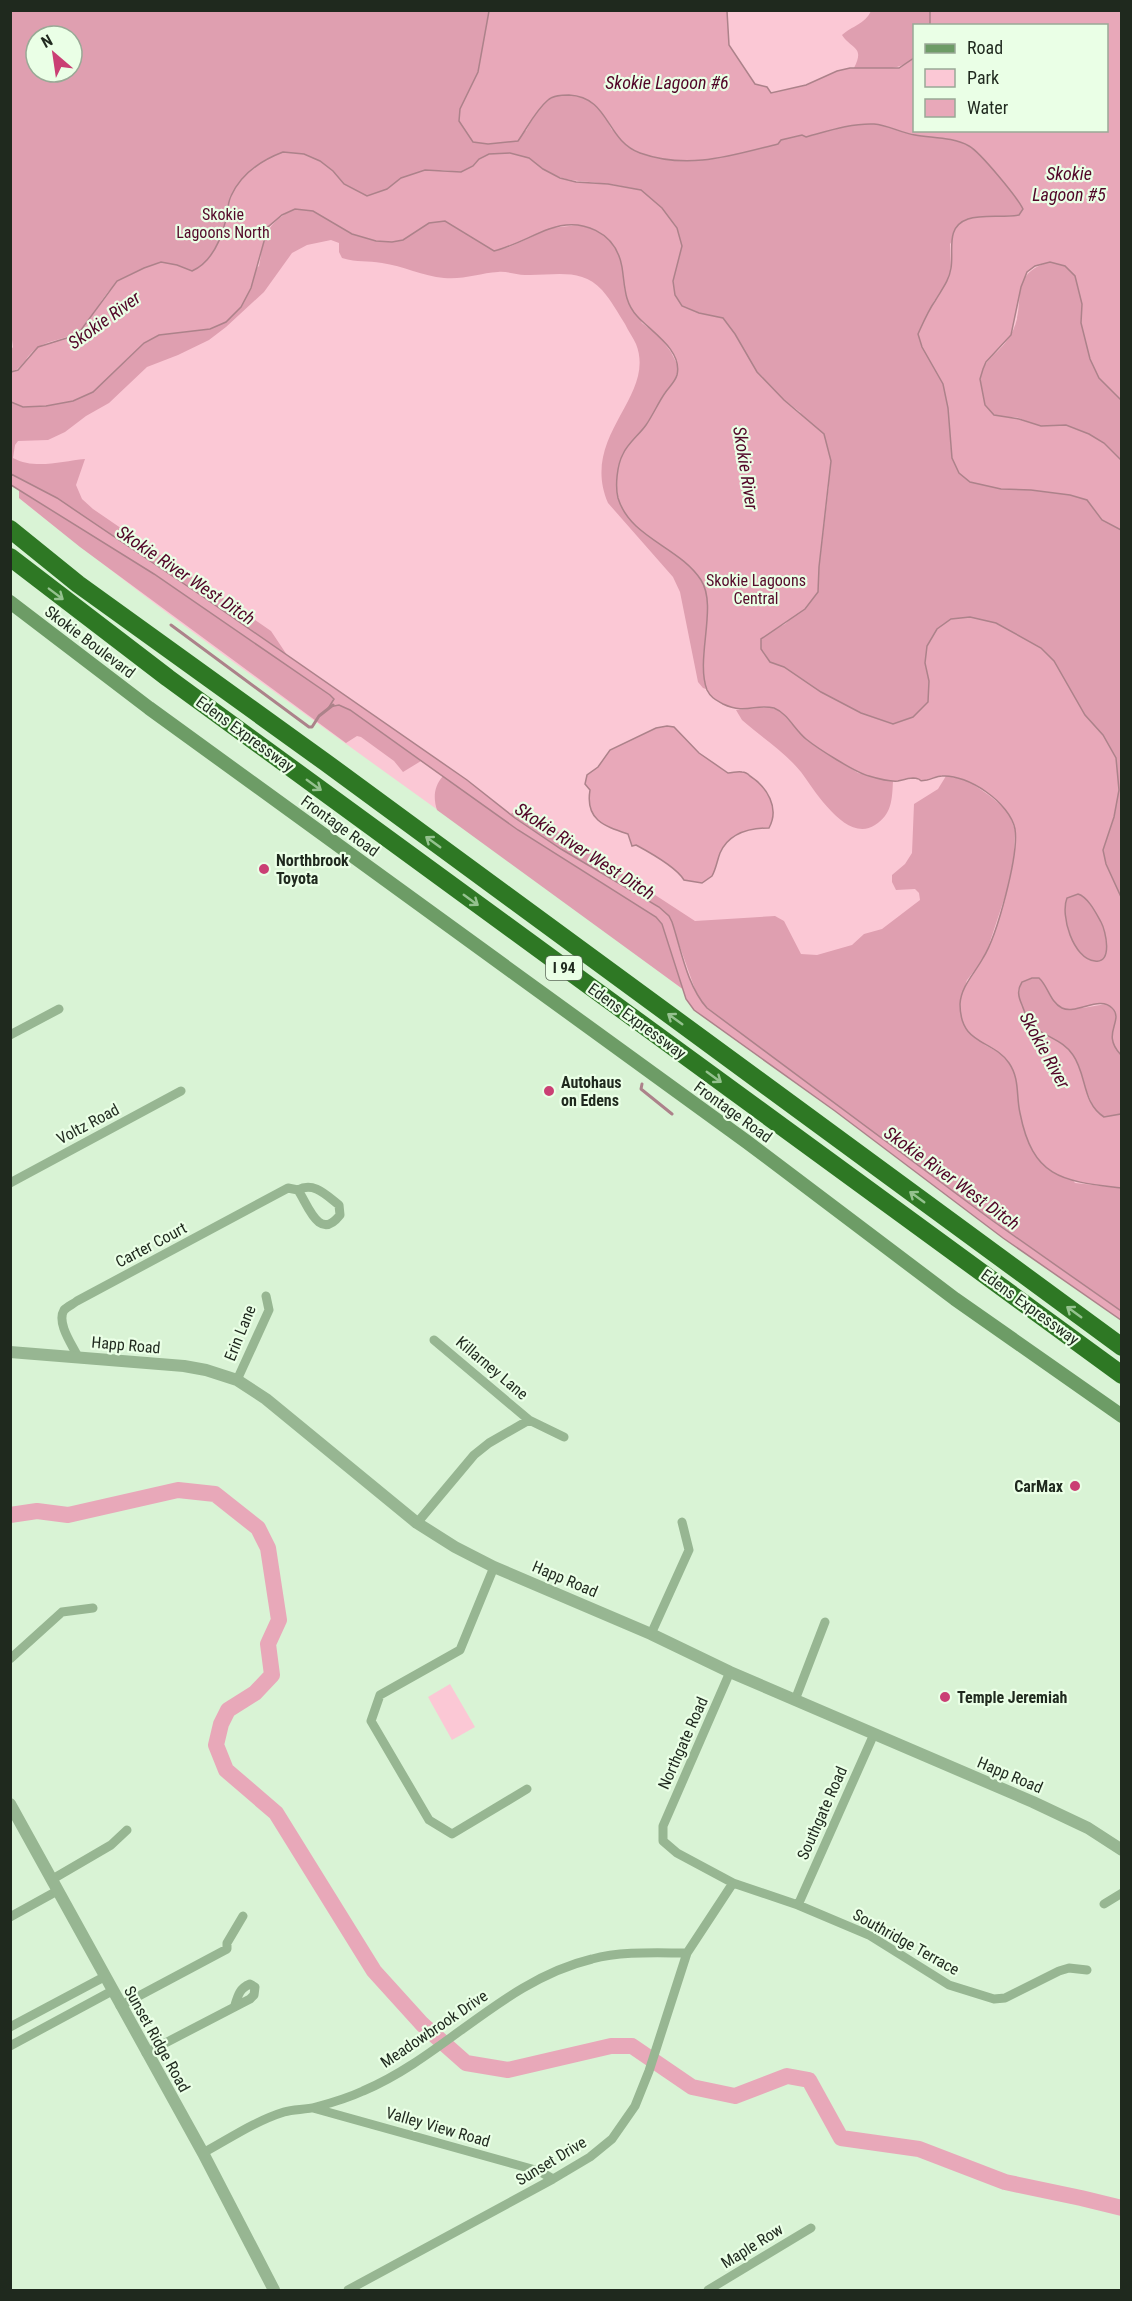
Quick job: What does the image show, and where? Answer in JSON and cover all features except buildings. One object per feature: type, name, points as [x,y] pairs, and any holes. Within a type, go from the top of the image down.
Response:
[{"type":"highway","name":"Edens Expressway","points":[[10,530],[78,584],[1122,1347]]},
{"type":"highway","name":"Edens Expressway","points":[[10,557],[168,678],[1122,1375]]},
{"type":"main road","name":"Skokie Boulevard","points":[[10,602],[149,708]]},
{"type":"main road","name":"Frontage Road","points":[[149,708],[753,1147],[954,1299],[1122,1416]]},
{"type":"street","points":[[10,1035],[60,1009]]},
{"type":"street","name":"Voltz Road","points":[[10,1183],[181,1091]]},
{"type":"street","name":"Carter Court","points":[[78,1357],[63,1325],[62,1317],[65,1309],[288,1188],[298,1190],[304,1186],[314,1186],[339,1205],[340,1215],[334,1222],[326,1224],[317,1222],[310,1215],[298,1190]]},
{"type":"street","name":"Erin Lane","points":[[237,1380],[269,1310],[266,1296]]},
{"type":"street","name":"Killarney Lane","points":[[434,1340],[530,1420],[564,1437]]},
{"type":"street","name":"Happ Road","points":[[10,1352],[184,1366],[237,1380],[266,1399],[417,1523],[454,1547],[494,1567],[651,1634],[730,1672],[1088,1828],[1122,1850]]},
{"type":"street","name":"Killarney Lane","points":[[417,1523],[474,1455],[489,1443],[530,1420]]},
{"type":"street","points":[[651,1634],[689,1550],[682,1522]]},
{"type":"street","points":[[494,1567],[460,1650],[380,1695],[371,1720],[429,1820],[452,1834],[527,1789]]},
{"type":"street","points":[[10,1659],[62,1612],[93,1608]]},
{"type":"street","points":[[795,1700],[825,1622]]},
{"type":"street","name":"Northgate Road","points":[[663,1826],[730,1672]]},
{"type":"street","name":"Southgate Road","points":[[798,1905],[874,1734]]},
{"type":"street","name":"Sunset Ridge Road","points":[[10,1804],[202,2153],[274,2290]]},
{"type":"street","name":"Southridge Terrace","points":[[663,1826],[663,1841],[677,1853],[733,1883],[798,1905],[869,1935],[949,1985],[994,1999],[1005,1998],[1059,1971],[1070,1968],[1087,1970]]},
{"type":"street","points":[[10,1917],[111,1845],[127,1830]]},
{"type":"street","name":"Sunset Drive","points":[[348,2290],[553,2179],[591,2157],[612,2139],[635,2106],[657,2048],[687,1953],[733,1883]]},
{"type":"street","points":[[1104,1904],[1122,1893]]},
{"type":"street","points":[[120,2006],[227,1949],[227,1943],[243,1916]]},
{"type":"street","name":"Meadowbrook Drive","points":[[202,2153],[260,2121],[286,2111],[314,2108],[363,2091],[392,2077],[521,1990],[552,1973],[591,1959],[625,1954],[687,1953]]},
{"type":"street","points":[[10,2026],[104,1977]]},
{"type":"street","points":[[10,2046],[112,1991]]},
{"type":"street","points":[[146,2053],[235,2005]]},
{"type":"street","name":"Valley View Road","points":[[314,2108],[540,2171],[553,2179]]},
{"type":"street","name":"Maple Row","points":[[708,2290],[810,2228]]},
{"type":"green space","name":"Skokie Lagoons Central","points":[[10,11],[1121,11],[1121,1315],[986,1217],[584,916],[158,606],[19,498],[27,488],[10,479]]},
{"type":"green space","name":"Skokie Lagoons North","points":[[11,11],[489,11],[478,72],[460,109],[459,121],[466,132],[526,131],[538,110],[548,100],[558,95],[570,95],[589,99],[604,115],[612,130],[740,153],[778,144],[781,140],[802,135],[806,137],[866,124],[963,143],[974,150],[998,175],[1023,209],[1019,215],[968,219],[950,244],[951,267],[947,284],[934,301],[919,334],[946,393],[952,458],[1001,489],[1031,490],[1070,495],[1087,500],[1121,530],[1121,897],[1106,864],[1103,850],[1114,817],[1119,790],[1116,758],[1103,735],[1085,715],[1054,661],[996,623],[925,663],[929,681],[928,702],[913,717],[893,724],[861,713],[821,692],[784,667],[770,662],[761,649],[761,639],[785,624],[818,592],[829,484],[800,412],[784,400],[757,372],[723,318],[699,314],[682,306],[675,295],[673,281],[682,246],[641,190],[566,179],[549,172],[529,158],[479,159],[473,166],[461,172],[442,170],[401,178],[387,189],[367,196],[344,184],[333,171],[230,196],[226,217],[215,249],[201,265],[192,271],[180,267],[156,266],[122,279],[102,300],[80,330],[37,348],[19,368],[11,372],[13,347],[10,324]]},
{"type":"green space","points":[[871,11],[930,11],[930,24],[913,24],[913,59],[893,68],[854,68],[858,52],[842,35],[862,22]]},
{"type":"green space","points":[[295,209],[313,211],[352,234],[376,241],[403,240],[429,223],[445,221],[494,251],[509,247],[551,228],[579,225],[603,232],[617,247],[622,264],[625,292],[642,323],[659,336],[678,366],[677,378],[645,426],[643,532],[684,560],[703,582],[708,601],[703,660],[706,689],[698,682],[680,592],[673,577],[608,503],[602,479],[603,457],[610,437],[629,400],[640,363],[636,344],[602,290],[594,283],[576,275],[525,275],[501,272],[444,278],[390,264],[342,258],[339,243],[331,240],[307,245],[292,253],[264,292],[209,340],[147,367],[109,403],[86,416],[65,432],[48,440],[18,441],[13,458],[21,462],[49,464],[85,459],[76,485],[82,499],[93,509],[271,631],[287,655],[57,498],[11,474],[10,402],[23,407],[46,406],[127,360],[144,343],[159,335],[179,332],[259,266],[265,239],[272,225]]},
{"type":"green space","points":[[1050,262],[1065,266],[1075,276],[1082,304],[1081,323],[1099,378],[1121,400],[1121,460],[1097,439],[1076,429],[1065,425],[1041,426],[1019,418],[999,416],[992,414],[985,405],[981,383],[984,367],[1010,336],[1018,313],[1020,292],[1027,274],[1036,267]]},
{"type":"green space","points":[[19,490],[154,574],[330,695],[334,699],[330,706],[339,705],[350,710],[421,761],[403,772],[394,761],[361,737],[357,736],[346,743],[80,547],[19,498]]},
{"type":"green space","points":[[769,707],[779,710],[807,740],[858,773],[893,781],[890,806],[881,821],[864,829],[843,822],[823,802],[795,765],[742,720],[736,710]]},
{"type":"green space","points":[[443,776],[518,830],[656,917],[662,924],[684,990],[437,810],[435,792]]},
{"type":"green space","points":[[946,776],[967,780],[990,796],[1008,811],[1015,830],[1010,881],[985,957],[967,980],[960,1002],[963,1019],[985,1045],[1002,1054],[1012,1066],[1017,1078],[1020,1113],[1075,1183],[1121,1188],[1121,1311],[993,1221],[707,1008],[697,995],[669,916],[659,907],[561,849],[510,814],[520,810],[531,814],[695,921],[775,916],[784,921],[801,954],[817,955],[852,945],[864,934],[882,929],[920,900],[919,893],[915,889],[896,890],[892,882],[892,875],[905,864],[912,853],[914,804],[938,789]]},
{"type":"green space","points":[[1078,894],[1084,896],[1104,928],[1107,947],[1104,958],[1100,961],[1087,958],[1080,952],[1070,935],[1065,906],[1067,898]]},
{"type":"green space","points":[[1040,978],[1044,982],[1054,1001],[1083,1008],[1106,1004],[1113,1010],[1115,1020],[1113,1039],[1121,1055],[1121,1114],[1103,1117],[1099,1114],[1077,1075],[1044,1033],[1028,1018],[1021,1004],[1019,989],[1022,982]]},
{"type":"green space","points":[[450,1684],[475,1727],[452,1740],[428,1697]]},
{"type":"water","name":"Skokie Lagoon #5","points":[[489,11],[727,11],[729,45],[755,84],[767,87],[771,93],[806,85],[837,71],[850,68],[899,68],[913,59],[913,132],[1108,132],[1108,24],[930,24],[930,11],[1121,11],[1121,400],[1099,378],[1090,359],[1081,323],[1082,304],[1075,276],[1065,266],[1050,262],[1035,266],[1027,272],[1021,287],[1011,335],[986,362],[980,379],[985,405],[994,415],[1019,419],[1041,426],[1066,425],[1104,443],[1121,460],[1121,530],[1102,520],[1087,500],[1070,495],[1001,489],[970,482],[959,473],[952,458],[948,408],[943,384],[922,347],[918,334],[949,277],[953,233],[956,228],[968,219],[1019,215],[1023,209],[998,175],[974,150],[963,143],[949,139],[915,135],[879,125],[866,124],[806,137],[802,135],[781,140],[778,144],[726,157],[692,161],[658,158],[629,147],[592,103],[569,95],[555,96],[543,104],[518,141],[488,144],[473,142],[459,121],[460,109],[478,72]]},
{"type":"water","name":"Skokie River","points":[[283,152],[304,154],[320,161],[344,184],[367,196],[387,189],[401,178],[425,170],[461,172],[489,154],[510,153],[529,158],[560,178],[641,190],[662,208],[677,228],[682,246],[673,281],[675,295],[682,306],[699,313],[723,318],[757,372],[784,400],[824,434],[831,461],[818,592],[805,609],[761,639],[761,649],[770,662],[784,667],[821,692],[861,713],[893,724],[913,717],[928,702],[929,681],[925,663],[927,646],[937,629],[951,619],[970,617],[996,623],[1041,648],[1054,661],[1085,715],[1103,735],[1116,758],[1119,790],[1114,817],[1103,850],[1106,864],[1121,897],[1121,1055],[1115,1047],[1112,1034],[1115,1013],[1107,1005],[1062,1008],[1055,1002],[1039,978],[1022,982],[1019,996],[1031,1023],[1065,1046],[1073,1055],[1081,1071],[1088,1097],[1097,1111],[1104,1117],[1121,1114],[1121,1188],[1067,1179],[1042,1164],[1033,1152],[1026,1135],[1016,1081],[1009,1063],[1002,1055],[971,1035],[961,1018],[961,997],[989,947],[1014,857],[1015,829],[1005,809],[997,800],[975,785],[952,777],[940,776],[921,781],[911,778],[895,781],[863,774],[811,743],[779,710],[768,707],[738,709],[723,704],[707,690],[703,663],[707,604],[706,591],[701,580],[681,559],[633,523],[624,512],[618,498],[617,476],[621,459],[675,380],[678,366],[670,349],[633,311],[626,293],[618,255],[605,236],[585,227],[561,226],[494,251],[445,221],[429,223],[403,240],[376,241],[352,234],[313,211],[295,209],[282,215],[268,227],[251,288],[241,307],[226,322],[210,329],[159,335],[144,343],[93,392],[73,401],[23,407],[11,402],[11,372],[18,370],[38,347],[70,337],[81,330],[117,281],[161,262],[192,271],[204,263],[220,237],[235,188],[253,169]],"holes":[[[1078,894],[1094,910],[1105,932],[1107,946],[1101,961],[1087,958],[1080,953],[1067,925],[1065,915],[1067,898]]]},
{"type":"water","points":[[11,474],[57,498],[199,594],[467,780],[515,818],[561,849],[659,907],[672,922],[694,989],[707,1008],[993,1221],[1121,1311],[1121,1320],[1003,1238],[835,1111],[694,1010],[686,999],[662,924],[656,917],[518,830],[350,710],[339,705],[329,707],[334,699],[330,695],[154,574],[11,485]]},
{"type":"water","points":[[674,727],[699,753],[728,773],[740,772],[749,775],[762,786],[772,806],[773,813],[769,828],[754,829],[734,836],[720,853],[712,876],[702,883],[684,880],[662,861],[636,845],[632,846],[628,834],[598,820],[590,808],[590,790],[585,784],[587,775],[598,767],[610,750],[656,728]]},
{"type":"waterway","points":[[171,625],[309,727],[312,727],[319,716],[333,705]]},
{"type":"waterway","points":[[642,1084],[641,1089],[672,1114]]},
{"type":"waterway","points":[[10,1515],[37,1511],[68,1515],[178,1490],[215,1494],[258,1528],[268,1548],[279,1620],[268,1644],[272,1675],[255,1693],[228,1710],[221,1724],[216,1745],[226,1770],[276,1813],[374,1971],[422,2024],[466,2063],[508,2070],[611,2046],[632,2046],[692,2087],[735,2096],[787,2076],[809,2080],[841,2138],[919,2149],[1005,2182],[1122,2208]]},
{"type":"place","name":"Northbrook Toyota","points":[[264,869]]},
{"type":"place","name":"Autohaus on Edens","points":[[549,1091]]},
{"type":"place","name":"CarMax","points":[[1075,1486]]},
{"type":"place","name":"Temple Jeremiah","points":[[945,1697]]},
{"type":"water label","name":"Skokie Lagoon #6","points":[[667,82]]},
{"type":"water label","name":"Skokie River West Ditch","points":[[186,575]]},
{"type":"water label","name":"Skokie River West Ditch","points":[[585,851]]},
{"type":"water label","name":"Skokie River West Ditch","points":[[952,1178]]}]
